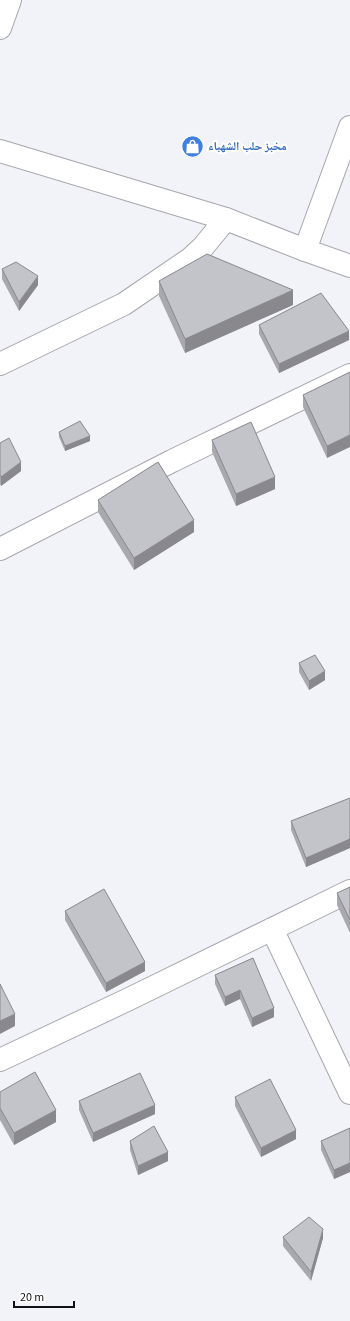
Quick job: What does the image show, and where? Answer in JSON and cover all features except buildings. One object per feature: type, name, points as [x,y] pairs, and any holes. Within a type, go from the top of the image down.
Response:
[{"type":"street","points":[[0,28],[10,0]]},
{"type":"street","points":[[305,250],[350,127]]},
{"type":"street","points":[[0,151],[226,219],[350,266]]},
{"type":"street","points":[[0,364],[124,304],[194,255],[203,247],[226,219]]},
{"type":"street","points":[[0,549],[172,461],[350,375]]},
{"type":"street","points":[[0,1060],[127,1000],[350,890]]},
{"type":"street","points":[[272,929],[350,1093]]},
{"type":"place","name":"مخبز حلب الشهباء","points":[[192,146]]}]
